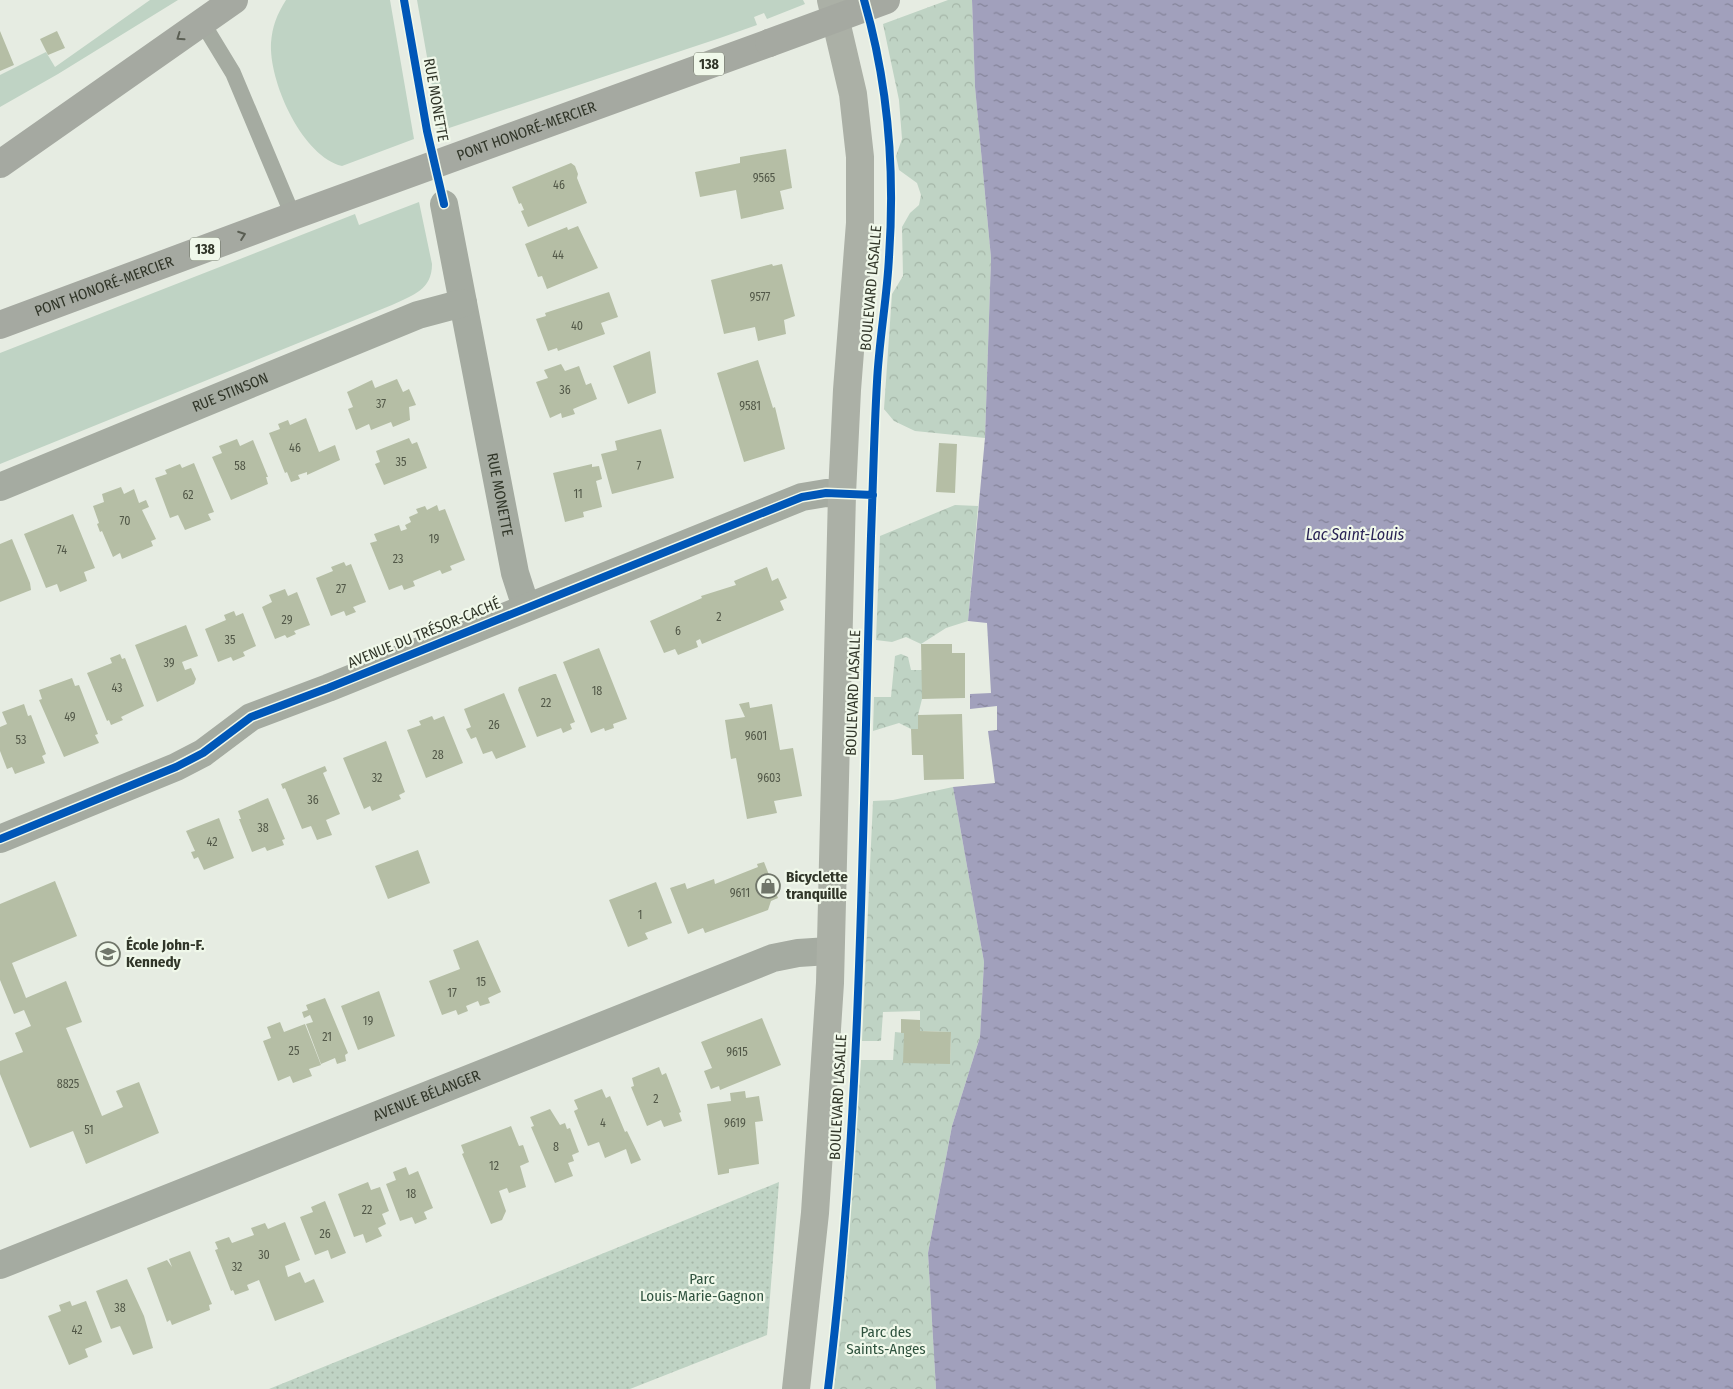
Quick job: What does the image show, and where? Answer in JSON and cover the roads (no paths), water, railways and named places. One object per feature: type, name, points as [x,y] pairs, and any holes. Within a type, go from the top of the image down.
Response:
[{"type":"highway","points":[[0,164],[234,0]]},
{"type":"highway","name":"PONT HONORÉ-MERCIER","points":[[0,326],[293,216],[886,0]]},
{"type":"highway","points":[[0,146],[71,114]]},
{"type":"main road","name":"BOULEVARD LASALLE","points":[[796,1389],[815,1213],[830,984],[829,951],[842,494],[847,390],[859,260],[861,194],[853,94],[832,0]]},
{"type":"street","name":"RUE MONETTE","points":[[444,204],[515,572],[526,606]]},
{"type":"street","name":"RUE STINSON","points":[[0,487],[418,315],[463,303]]},
{"type":"street","name":"AVENUE DU TRÉSOR-CACHÉ","points":[[0,839],[190,761],[245,721],[264,711],[328,688],[526,606],[802,497],[826,493],[842,494]]},
{"type":"street","name":"AVENUE BÉLANGER","points":[[0,1266],[773,958],[814,951],[829,951]]},
{"type":"lane","points":[[202,22],[233,73],[293,216]]},
{"type":"water","name":"Lac Saint-Louis","points":[[972,0],[1733,0],[1733,1389],[936,1389],[928,1253],[952,1126],[980,1037],[984,962],[953,787],[995,783],[988,731],[997,730],[997,706],[970,709],[970,694],[991,693],[987,623],[968,621],[985,438],[991,258],[975,87]]},
{"type":"place","name":"Bicyclette tranquille","points":[[768,886]]},
{"type":"place","name":"École John-F. Kennedy","points":[[108,954]]},
{"type":"park label","name":"Parc Louis-Marie-Gagnon","points":[[702,1288]]},
{"type":"park label","name":"Parc des Saints-Anges","points":[[886,1340]]}]
